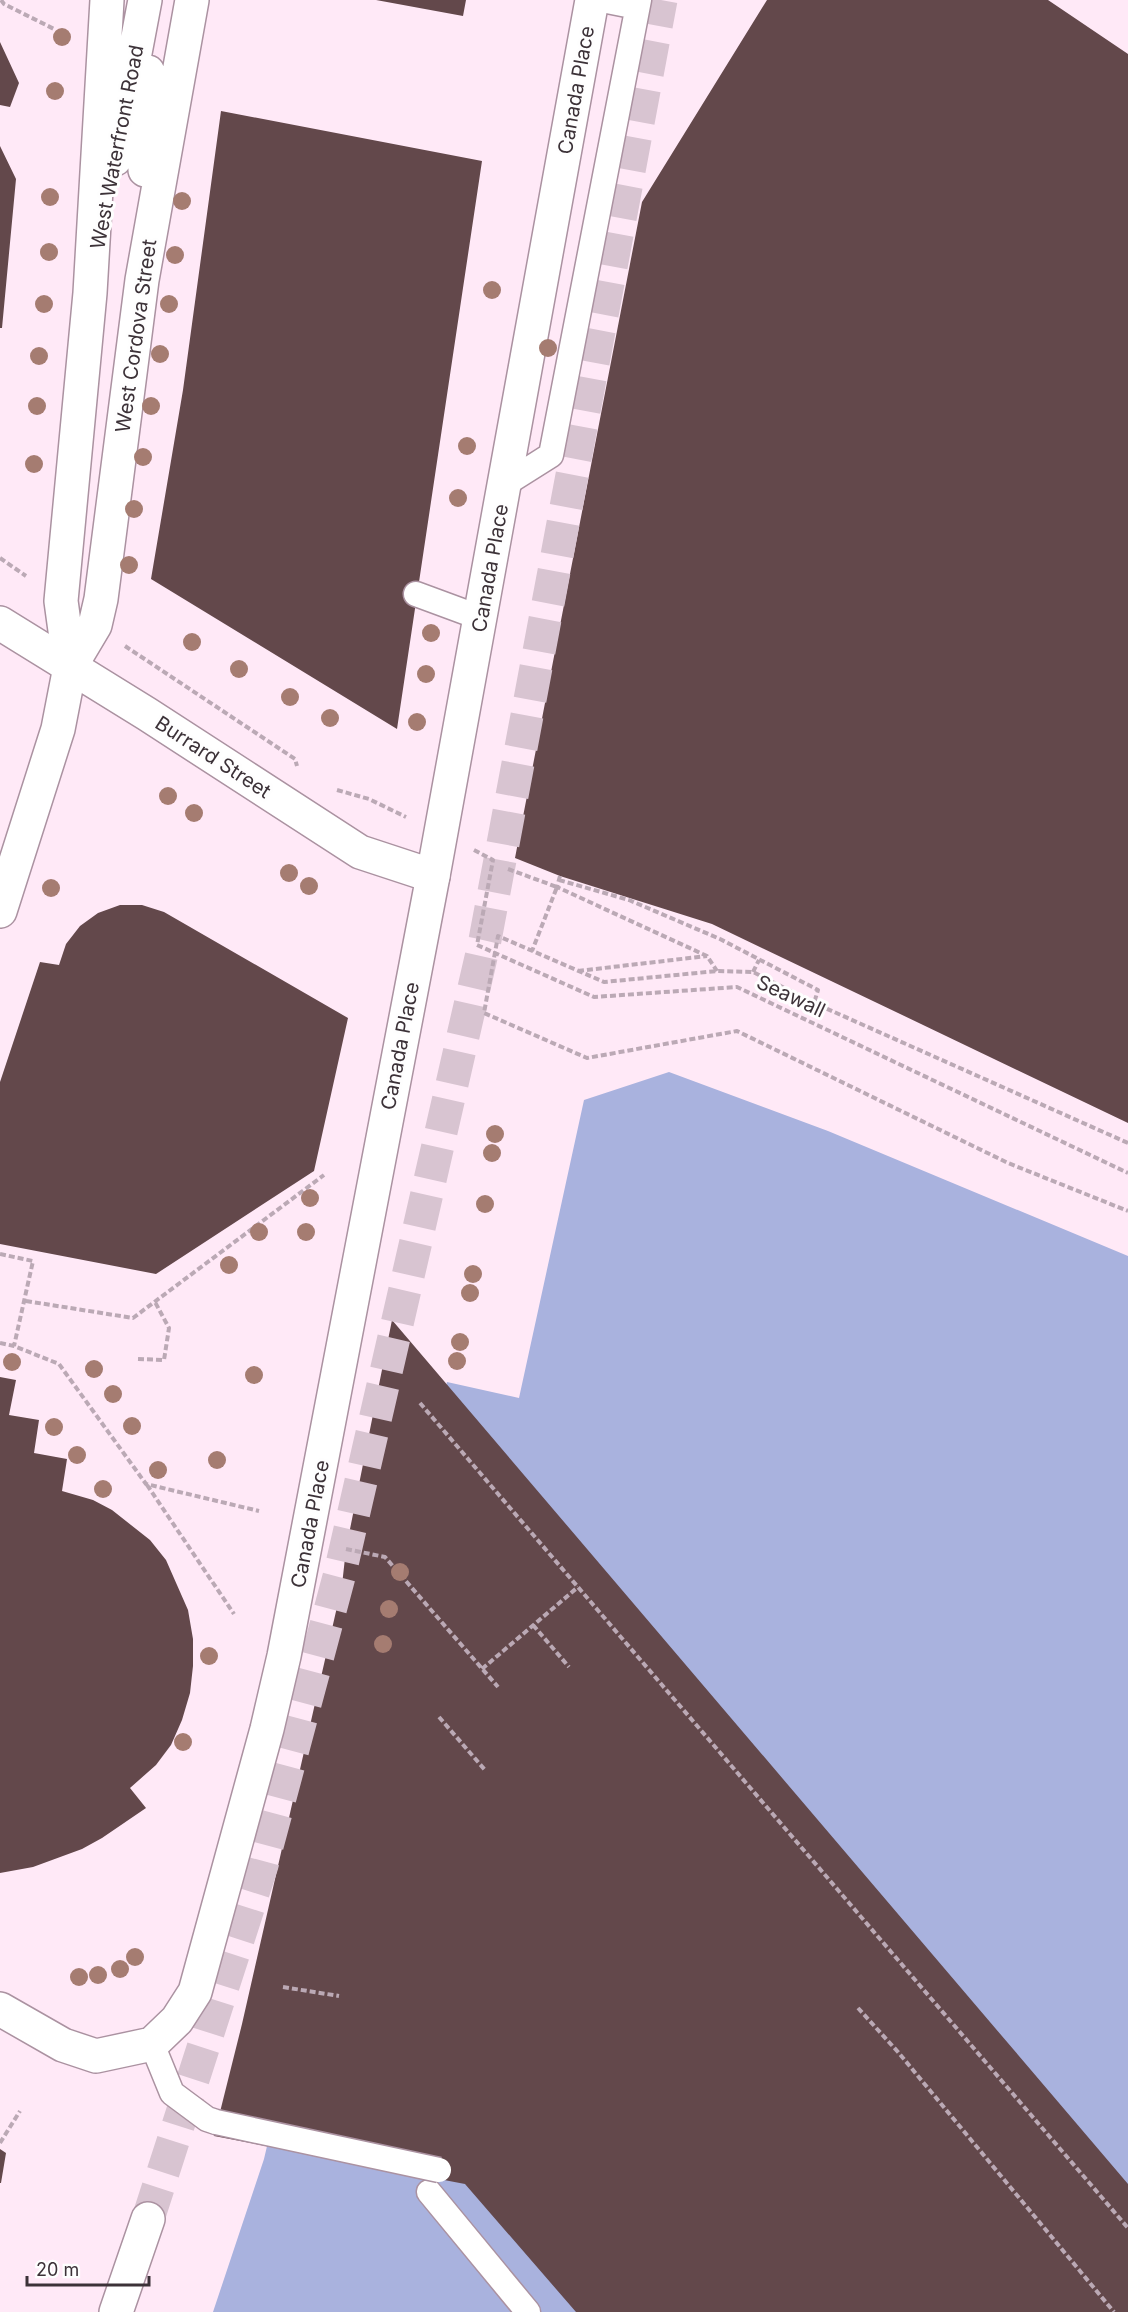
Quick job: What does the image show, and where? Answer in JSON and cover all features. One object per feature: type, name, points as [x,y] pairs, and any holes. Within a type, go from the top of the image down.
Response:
[{"type":"street","name":"West Cordova Street","points":[[0,911],[58,729],[70,668],[61,601],[90,293],[107,0]]},
{"type":"street","name":"West Waterfront Road","points":[[90,293],[145,0]]},
{"type":"street","name":"West Waterfront Road","points":[[142,280],[150,0]]},
{"type":"street","name":"West Cordova Street","points":[[70,668],[95,625],[101,598],[142,280],[192,0]]},
{"type":"street","name":"Canada Place","points":[[139,2048],[177,2020],[195,1992],[267,1729],[305,1552],[433,876],[592,0]]},
{"type":"street","name":"Burrard Street","points":[[0,623],[147,714],[360,852],[433,876]]},
{"type":"street","points":[[0,2010],[63,2045],[96,2056],[139,2048]]},
{"type":"street","points":[[116,2312],[148,2219]]},
{"type":"lane","points":[[505,484],[551,455],[638,4],[602,0]]},
{"type":"lane","points":[[416,594],[481,618]]},
{"type":"lane","points":[[139,2048],[172,2093],[207,2119],[439,2170]]},
{"type":"lane","points":[[429,2192],[528,2312]]},
{"type":"path","points":[[1,0],[4,4],[54,29]]},
{"type":"path","points":[[137,655],[295,759],[302,774]]},
{"type":"path","points":[[328,788],[369,799],[385,807]]},
{"type":"path","name":"Seawall","points":[[488,857],[493,860],[477,945],[594,997],[737,987],[1128,1173]]},
{"type":"path","points":[[508,869],[557,887],[707,956],[717,971]]},
{"type":"path","points":[[532,951],[560,878],[629,900],[720,939],[818,990],[814,1003]]},
{"type":"path","points":[[1128,1143],[814,1003],[753,972],[717,971],[604,982],[498,936],[484,1014],[586,1058],[737,1031],[1008,1163],[1128,1211]]},
{"type":"path","points":[[577,971],[707,956]]},
{"type":"path","points":[[753,972],[759,960]]},
{"type":"path","points":[[26,1301],[133,1318],[324,1175]]},
{"type":"path","points":[[0,1254],[33,1261],[26,1301],[14,1346]]},
{"type":"path","points":[[138,1359],[164,1360],[169,1328],[155,1302]]},
{"type":"path","points":[[0,1343],[14,1346],[59,1364],[147,1484],[234,1614]]},
{"type":"path","points":[[420,1403],[1128,2228]]},
{"type":"path","points":[[147,1484],[259,1511]]},
{"type":"path","points":[[346,1549],[385,1557],[498,1687]]},
{"type":"path","points":[[482,1669],[578,1587]]},
{"type":"path","points":[[533,1625],[569,1667]]},
{"type":"path","points":[[439,1718],[485,1770]]},
{"type":"path","points":[[282,1987],[339,1996]]},
{"type":"path","points":[[858,2008],[898,2052],[1114,2312]]},
{"type":"path","points":[[0,2143],[20,2111]]},
{"type":"water","points":[[669,1072],[828,1131],[1128,1256],[1128,2312],[213,2312],[264,2159],[447,1382],[519,1398],[584,1100]]},
{"type":"building","points":[[376,0],[466,0],[463,16]]},
{"type":"building","points":[[767,0],[1048,0],[1128,54],[1128,1123],[712,924],[560,876],[515,858],[642,202]]},
{"type":"building","points":[[0,42],[19,83],[10,107],[0,105]]},
{"type":"building","points":[[221,111],[482,161],[397,729],[151,579],[183,390]]},
{"type":"building","points":[[0,146],[16,179],[2,328],[0,328]]},
{"type":"building","points":[[120,905],[142,905],[164,912],[348,1018],[314,1171],[156,1274],[0,1244],[0,1082],[40,962],[59,965],[66,944],[80,926],[98,913]]},
{"type":"building","points":[[392,1320],[1128,2184],[1128,2312],[576,2312],[465,2184],[214,2136],[242,2024],[342,1585],[346,1549]]},
{"type":"building","points":[[0,1377],[16,1380],[9,1415],[39,1420],[34,1453],[67,1459],[62,1491],[93,1500],[112,1510],[150,1540],[166,1560],[188,1610],[193,1639],[193,1666],[190,1693],[171,1745],[156,1765],[130,1788],[146,1808],[82,1849],[33,1867],[0,1873]]},
{"type":"building","points":[[0,2149],[6,2153],[1,2183],[0,2183]]},
{"type":"tunnel","points":[[148,2219],[262,1865],[340,1573],[485,940],[661,0]]}]
